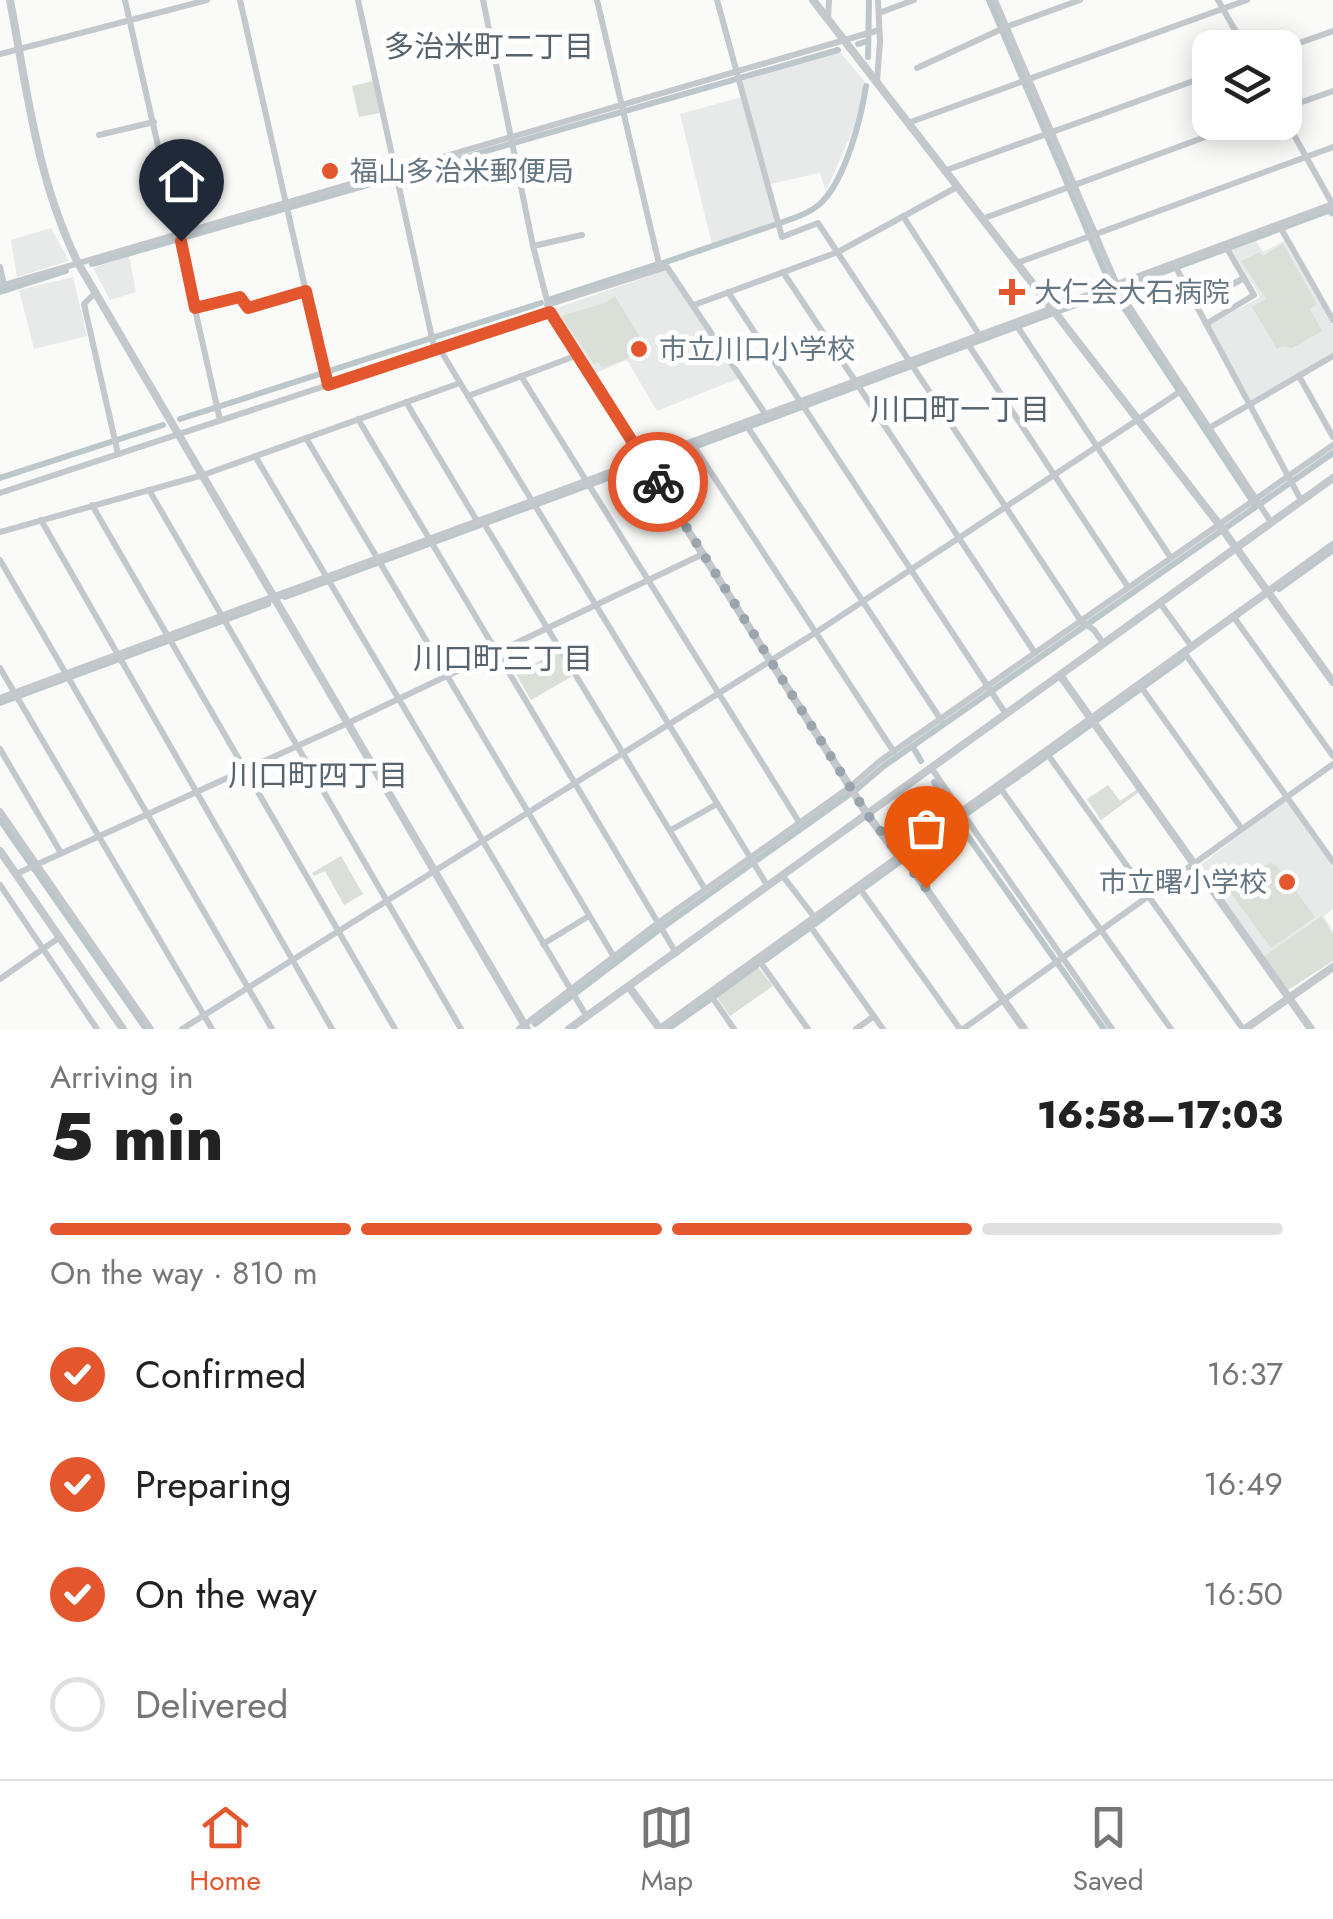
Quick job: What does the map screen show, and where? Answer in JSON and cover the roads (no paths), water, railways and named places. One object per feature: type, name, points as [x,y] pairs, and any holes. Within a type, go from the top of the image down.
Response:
[{"type":"street","points":[[10,0],[43,176],[78,263],[524,1028],[658,923],[798,822],[852,792],[894,752],[1128,587],[1221,527],[1333,441],[1299,376]]},
{"type":"street","points":[[125,0],[220,420]]},
{"type":"street","points":[[0,54],[207,0]]},
{"type":"street","points":[[240,0],[328,385]]},
{"type":"street","points":[[358,0],[432,338],[767,885]]},
{"type":"street","points":[[484,0],[548,308],[852,792],[1024,1029]]},
{"type":"street","points":[[598,0],[660,268]]},
{"type":"street","points":[[717,0],[782,237],[818,223],[1080,621],[1094,630],[1103,644]]},
{"type":"street","points":[[813,0],[1236,546],[1333,682]]},
{"type":"street","points":[[828,20],[829,0]]},
{"type":"street","points":[[877,83],[878,0]]},
{"type":"street","points":[[879,13],[914,0]]},
{"type":"street","points":[[995,0],[1003,29],[1114,286],[1271,522]]},
{"type":"street","points":[[917,68],[1080,0]]},
{"type":"street","points":[[1218,0],[1235,30]]},
{"type":"street","points":[[908,123],[1247,0]]},
{"type":"street","points":[[0,267],[2,286],[737,75],[875,31]]},
{"type":"street","points":[[1302,42],[1333,32]]},
{"type":"street","points":[[944,171],[1192,80]]},
{"type":"street","points":[[1302,102],[1333,91]]},
{"type":"street","points":[[100,135],[154,122]]},
{"type":"street","points":[[982,219],[1196,140]]},
{"type":"street","points":[[0,699],[1333,205],[1297,140]]},
{"type":"street","points":[[1017,263],[1333,147]]},
{"type":"street","points":[[694,305],[838,252],[957,187]]},
{"type":"street","points":[[903,216],[980,336]]},
{"type":"street","points":[[1280,224],[1333,320]]},
{"type":"street","points":[[533,246],[582,235]]},
{"type":"street","points":[[1206,324],[1252,297],[1225,245]]},
{"type":"street","points":[[1174,264],[1301,500]]},
{"type":"street","points":[[1,489],[438,349],[660,268],[668,268],[766,415]]},
{"type":"street","points":[[783,272],[1035,654]]},
{"type":"street","points":[[1196,305],[1244,278]]},
{"type":"street","points":[[195,308],[240,297],[248,308],[306,291]]},
{"type":"street","points":[[728,292],[1006,714]]},
{"type":"street","points":[[95,293],[84,304],[118,454]]},
{"type":"street","points":[[1015,323],[1171,558]]},
{"type":"street","points":[[966,341],[1128,587]]},
{"type":"street","points":[[468,396],[578,355]]},
{"type":"street","points":[[1209,428],[1333,356]]},
{"type":"street","points":[[521,376],[798,822]]},
{"type":"street","points":[[0,532],[203,476],[460,382]]},
{"type":"street","points":[[182,1029],[815,632],[1184,388]]},
{"type":"street","points":[[406,402],[705,889]]},
{"type":"street","points":[[358,420],[676,952]]},
{"type":"street","points":[[745,423],[941,720]]},
{"type":"street","points":[[306,438],[614,957]]},
{"type":"street","points":[[690,442],[894,752]]},
{"type":"street","points":[[255,456],[586,1017]]},
{"type":"street","points":[[570,1029],[1333,478]]},
{"type":"street","points":[[149,490],[461,1029]]},
{"type":"street","points":[[92,505],[395,1029]]},
{"type":"street","points":[[40,520],[332,1029]]},
{"type":"street","points":[[629,986],[660,1029],[1333,545]]},
{"type":"street","points":[[16,874],[348,723],[703,554]]},
{"type":"street","points":[[0,560],[272,1029]]},
{"type":"street","points":[[1160,602],[1286,797],[1333,862]]},
{"type":"street","points":[[858,886],[962,1029],[1059,961],[1333,760],[1233,616]]},
{"type":"street","points":[[0,668],[212,1029]]},
{"type":"street","points":[[1060,675],[1312,1029]]},
{"type":"street","points":[[1139,684],[1242,828]]},
{"type":"street","points":[[0,749],[60,853]]},
{"type":"street","points":[[1046,752],[1244,1029],[1333,966]]},
{"type":"street","points":[[932,769],[957,816],[1112,1029]]},
{"type":"street","points":[[998,786],[1171,1029]]},
{"type":"street","points":[[670,830],[717,804]]},
{"type":"street","points":[[0,811],[151,1029]]},
{"type":"street","points":[[0,851],[123,1029]]},
{"type":"street","points":[[782,876],[883,1029]]},
{"type":"street","points":[[0,885],[97,1029]]},
{"type":"street","points":[[543,944],[589,916]]},
{"type":"street","points":[[0,979],[60,936]]},
{"type":"street","points":[[758,959],[808,1029]]},
{"type":"street","points":[[710,994],[734,1029]]},
{"type":"street","points":[[856,1029],[874,1016]]},
{"type":"waterway","points":[[868,57],[869,0]]},
{"type":"waterway","points":[[989,0],[1113,291],[1255,505]]},
{"type":"waterway","points":[[858,44],[868,41]]},
{"type":"waterway","points":[[92,264],[838,50]]},
{"type":"waterway","points":[[780,223],[813,209],[831,191],[851,147],[866,86]]},
{"type":"waterway","points":[[654,462],[1333,209]]},
{"type":"waterway","points":[[663,263],[774,225]]},
{"type":"waterway","points":[[551,299],[655,265]]},
{"type":"waterway","points":[[0,292],[66,271]]},
{"type":"waterway","points":[[180,419],[541,303]]},
{"type":"waterway","points":[[0,478],[163,425]]},
{"type":"waterway","points":[[535,1024],[884,766],[1333,453]]},
{"type":"waterway","points":[[285,597],[638,467]]},
{"type":"waterway","points":[[1279,589],[1333,550]]},
{"type":"waterway","points":[[0,703],[268,604]]},
{"type":"waterway","points":[[1022,774],[1182,659]]},
{"type":"waterway","points":[[913,747],[921,761]]},
{"type":"waterway","points":[[1003,787],[1018,777]]},
{"type":"waterway","points":[[934,782],[957,821],[1104,1029]]},
{"type":"waterway","points":[[966,814],[999,791]]},
{"type":"waterway","points":[[0,820],[146,1029]]},
{"type":"waterway","points":[[909,856],[958,821]]},
{"type":"waterway","points":[[865,887],[901,861]]},
{"type":"waterway","points":[[815,924],[857,892]]},
{"type":"waterway","points":[[765,960],[808,929]]},
{"type":"waterway","points":[[716,995],[757,965]]},
{"type":"waterway","points":[[668,1029],[709,1000]]},
{"type":"place","name":"福山多治米郵便局","points":[[330,171]]},
{"type":"place","name":"大仁会大石病院","points":[[1012,292]]},
{"type":"place","name":"市立川口小学校","points":[[639,349]]},
{"type":"place","name":"市立曙小学校","points":[[1287,882]]},
{"type":"district","name":"多治米町二丁目","points":[[489,47]]},
{"type":"district","name":"川口町一丁目","points":[[960,410]]},
{"type":"district","name":"川口町三丁目","points":[[503,659]]},
{"type":"district","name":"川口町四丁目","points":[[318,776]]}]
